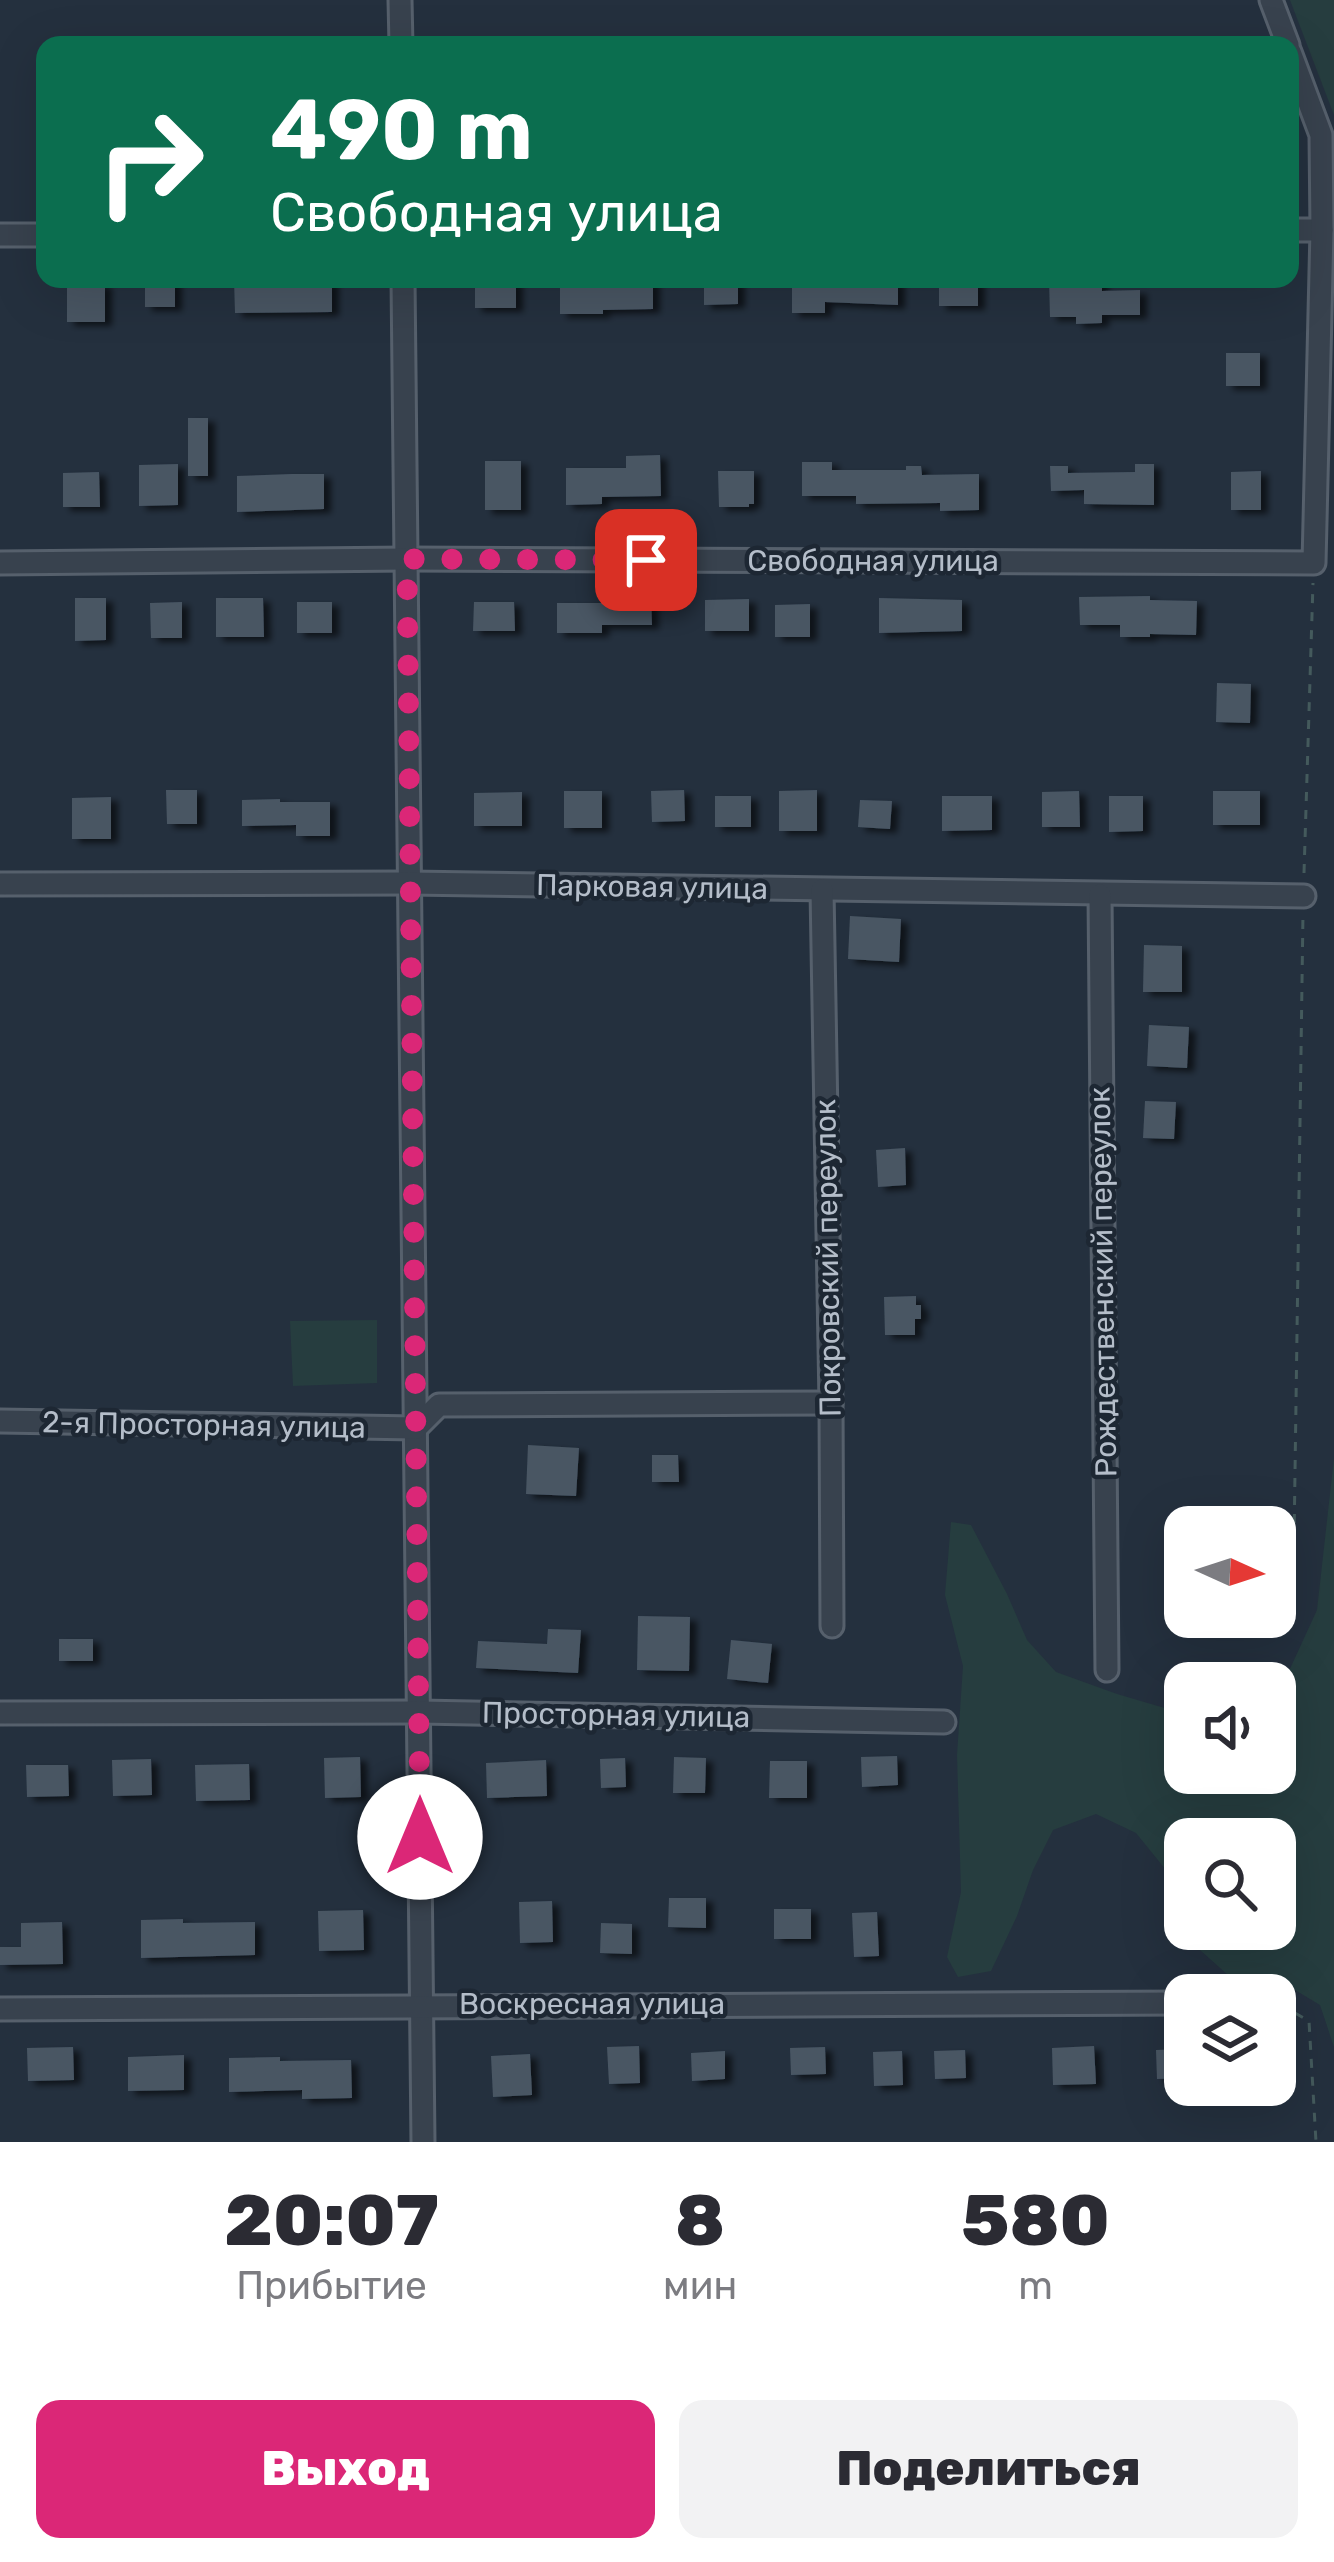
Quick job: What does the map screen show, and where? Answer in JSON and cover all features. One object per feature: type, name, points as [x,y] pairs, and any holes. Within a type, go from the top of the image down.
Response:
[{"type":"street","points":[[400,0],[401,36]]},
{"type":"street","points":[[1271,0],[1284,36]]},
{"type":"street","points":[[1299,75],[1321,135],[1314,562]]},
{"type":"street","points":[[1299,230],[1322,230]]},
{"type":"street","points":[[0,235],[36,236]]},
{"type":"street","points":[[404,288],[422,2142]]},
{"type":"street","name":"Свободная улица","points":[[0,563],[407,559],[1314,562]]},
{"type":"street","name":"Парковая улица","points":[[0,884],[410,883],[1304,896]]},
{"type":"street","name":"Покровский переулок","points":[[822,890],[832,1626]]},
{"type":"street","name":"Рождественский переулок","points":[[1100,895],[1107,1670]]},
{"type":"street","name":"2-я Просторная улица","points":[[0,1421],[416,1428],[439,1405],[831,1403]]},
{"type":"street","name":"Просторная улица","points":[[0,1713],[420,1712],[944,1722]]},
{"type":"street","name":"Воскресная улица","points":[[0,2009],[1164,2003]]},
{"type":"path","points":[[1295,1506],[1314,562]]},
{"type":"path","points":[[1296,2014],[1309,2021],[1316,2142]]},
{"type":"green space","points":[[1290,0],[1334,0],[1334,115]]},
{"type":"green space","points":[[377,1320],[377,1383],[293,1386],[290,1321]]},
{"type":"green space","points":[[1334,1458],[1334,2047],[1320,2005],[1296,1991],[1296,1974],[1227,1974],[1200,1950],[1296,1950],[1296,1818],[1164,1818],[1164,1868],[1136,1833],[1096,1814],[1053,1830],[991,1971],[958,1977],[947,1957],[961,1892],[957,1755],[963,1666],[945,1595],[951,1522],[971,1525],[1027,1640],[1056,1672],[1164,1708],[1164,1794],[1296,1794],[1293,1662],[1317,1610]]},
{"type":"building","points":[[67,288],[105,288],[105,322],[67,322]]},
{"type":"building","points":[[145,288],[175,288],[175,307],[145,307]]},
{"type":"building","points":[[234,288],[332,288],[332,312],[235,313]]},
{"type":"building","points":[[475,288],[516,288],[516,308],[475,308]]},
{"type":"building","points":[[560,288],[653,288],[653,309],[560,314]]},
{"type":"building","points":[[704,288],[738,288],[738,304],[704,305]]},
{"type":"building","points":[[792,288],[898,288],[898,305],[825,302],[825,313],[792,313]]},
{"type":"building","points":[[939,288],[978,288],[978,306],[939,306]]},
{"type":"building","points":[[1049,288],[1140,290],[1140,315],[1102,315],[1102,323],[1076,324],[1076,317],[1050,317]]},
{"type":"building","points":[[1226,353],[1260,353],[1260,386],[1226,386]]},
{"type":"building","points":[[188,418],[208,418],[208,476],[188,476]]},
{"type":"building","points":[[660,455],[661,496],[602,497],[602,504],[566,505],[566,468],[626,468],[626,456]]},
{"type":"building","points":[[485,461],[521,461],[521,510],[485,510]]},
{"type":"building","points":[[802,462],[832,462],[832,470],[921,466],[922,475],[979,474],[979,510],[940,511],[940,503],[856,504],[856,496],[802,496]]},
{"type":"building","points":[[178,464],[178,505],[139,506],[139,465]]},
{"type":"building","points":[[1135,464],[1154,464],[1154,505],[1084,504],[1084,490],[1051,491],[1050,466],[1068,466],[1068,473],[1135,472]]},
{"type":"building","points":[[718,471],[754,471],[754,504],[719,507]]},
{"type":"building","points":[[1261,471],[1261,510],[1231,510],[1231,472]]},
{"type":"building","points":[[99,472],[100,507],[63,507],[63,473]]},
{"type":"building","points":[[324,474],[324,509],[237,512],[237,476]]},
{"type":"building","points":[[618,596],[651,596],[652,625],[602,625],[602,633],[557,633],[557,603],[618,603]]},
{"type":"building","points":[[1150,596],[1150,600],[1197,601],[1196,635],[1120,637],[1120,625],[1080,625],[1079,597]]},
{"type":"building","points":[[75,598],[106,598],[106,640],[75,641]]},
{"type":"building","points":[[216,598],[263,598],[264,637],[216,637]]},
{"type":"building","points":[[879,598],[962,600],[962,631],[879,633]]},
{"type":"building","points":[[749,599],[749,631],[705,631],[705,600]]},
{"type":"building","points":[[182,602],[182,638],[151,638],[150,603]]},
{"type":"building","points":[[297,602],[332,602],[332,633],[297,633]]},
{"type":"building","points":[[474,602],[514,602],[515,631],[473,631]]},
{"type":"building","points":[[810,604],[810,637],[775,637],[775,605]]},
{"type":"building","points":[[1217,683],[1251,684],[1250,723],[1216,722]]},
{"type":"building","points":[[166,790],[197,790],[197,824],[167,824]]},
{"type":"building","points":[[684,790],[685,821],[652,822],[651,791]]},
{"type":"building","points":[[817,790],[817,831],[779,831],[779,791]]},
{"type":"building","points":[[564,791],[602,791],[602,828],[564,828]]},
{"type":"building","points":[[1079,791],[1080,827],[1042,827],[1042,792]]},
{"type":"building","points":[[1213,791],[1260,791],[1260,825],[1213,825]]},
{"type":"building","points":[[522,792],[522,826],[474,826],[474,793]]},
{"type":"building","points":[[715,796],[751,796],[751,827],[715,827]]},
{"type":"building","points":[[942,796],[992,796],[992,830],[942,831]]},
{"type":"building","points":[[1109,796],[1143,796],[1143,831],[1109,832]]},
{"type":"building","points":[[111,797],[111,839],[72,839],[72,798]]},
{"type":"building","points":[[242,800],[330,802],[330,836],[296,836],[296,825],[242,826]]},
{"type":"building","points":[[860,800],[892,801],[890,829],[858,827]]},
{"type":"building","points":[[850,916],[901,919],[899,962],[848,959]]},
{"type":"building","points":[[1144,945],[1182,946],[1182,992],[1143,992]]},
{"type":"building","points":[[1149,1025],[1189,1027],[1187,1068],[1147,1066]]},
{"type":"building","points":[[1145,1101],[1176,1102],[1174,1139],[1143,1138]]},
{"type":"building","points":[[905,1148],[906,1185],[878,1187],[876,1150]]},
{"type":"building","points":[[916,1296],[921,1319],[915,1319],[915,1335],[885,1335],[884,1297]]},
{"type":"building","points":[[528,1445],[579,1448],[576,1496],[526,1494]]},
{"type":"building","points":[[652,1455],[678,1455],[679,1482],[652,1482]]},
{"type":"building","points":[[638,1616],[690,1617],[689,1671],[637,1670]]},
{"type":"building","points":[[548,1629],[581,1630],[578,1673],[476,1668],[478,1641],[547,1644]]},
{"type":"building","points":[[59,1639],[93,1639],[93,1661],[59,1661]]},
{"type":"building","points":[[731,1640],[772,1644],[768,1683],[727,1679]]},
{"type":"building","points":[[897,1756],[898,1785],[862,1787],[861,1757]]},
{"type":"building","points":[[360,1757],[361,1797],[325,1798],[324,1758]]},
{"type":"building","points":[[674,1757],[706,1758],[705,1793],[673,1793]]},
{"type":"building","points":[[625,1758],[626,1787],[601,1788],[600,1759]]},
{"type":"building","points":[[151,1759],[152,1795],[113,1796],[112,1760]]},
{"type":"building","points":[[546,1760],[547,1796],[487,1798],[486,1763]]},
{"type":"building","points":[[770,1761],[807,1761],[807,1798],[769,1798]]},
{"type":"building","points":[[249,1764],[250,1800],[196,1801],[195,1765]]},
{"type":"building","points":[[26,1765],[68,1765],[69,1796],[27,1797]]},
{"type":"building","points":[[669,1898],[706,1898],[706,1928],[668,1927]]},
{"type":"building","points":[[552,1901],[553,1942],[520,1943],[519,1902]]},
{"type":"building","points":[[774,1909],[811,1909],[811,1939],[774,1939]]},
{"type":"building","points":[[363,1910],[364,1950],[319,1951],[318,1911]]},
{"type":"building","points":[[877,1912],[879,1956],[854,1957],[852,1913]]},
{"type":"building","points":[[183,1919],[183,1923],[255,1922],[255,1955],[141,1958],[141,1920]]},
{"type":"building","points":[[62,1922],[63,1964],[0,1965],[0,1947],[21,1947],[21,1923]]},
{"type":"building","points":[[601,1923],[632,1924],[632,1954],[600,1953]]},
{"type":"building","points":[[639,2046],[640,2083],[609,2084],[607,2047]]},
{"type":"building","points":[[1094,2046],[1096,2084],[1053,2085],[1052,2048]]},
{"type":"building","points":[[73,2047],[74,2080],[28,2081],[27,2048]]},
{"type":"building","points":[[825,2047],[826,2074],[791,2075],[790,2048]]},
{"type":"building","points":[[965,2050],[966,2078],[935,2079],[934,2051]]},
{"type":"building","points":[[1156,2050],[1164,2050],[1164,2079],[1157,2079]]},
{"type":"building","points":[[725,2051],[725,2079],[692,2081],[691,2053]]},
{"type":"building","points":[[902,2051],[903,2085],[874,2086],[873,2052]]},
{"type":"building","points":[[530,2054],[532,2095],[493,2097],[491,2056]]},
{"type":"building","points":[[184,2055],[184,2090],[128,2091],[128,2057]]},
{"type":"building","points":[[280,2057],[280,2061],[351,2060],[352,2098],[302,2099],[302,2090],[229,2092],[229,2058]]},
{"type":"route","points":[[420,1837],[407,559],[646,560]]}]
